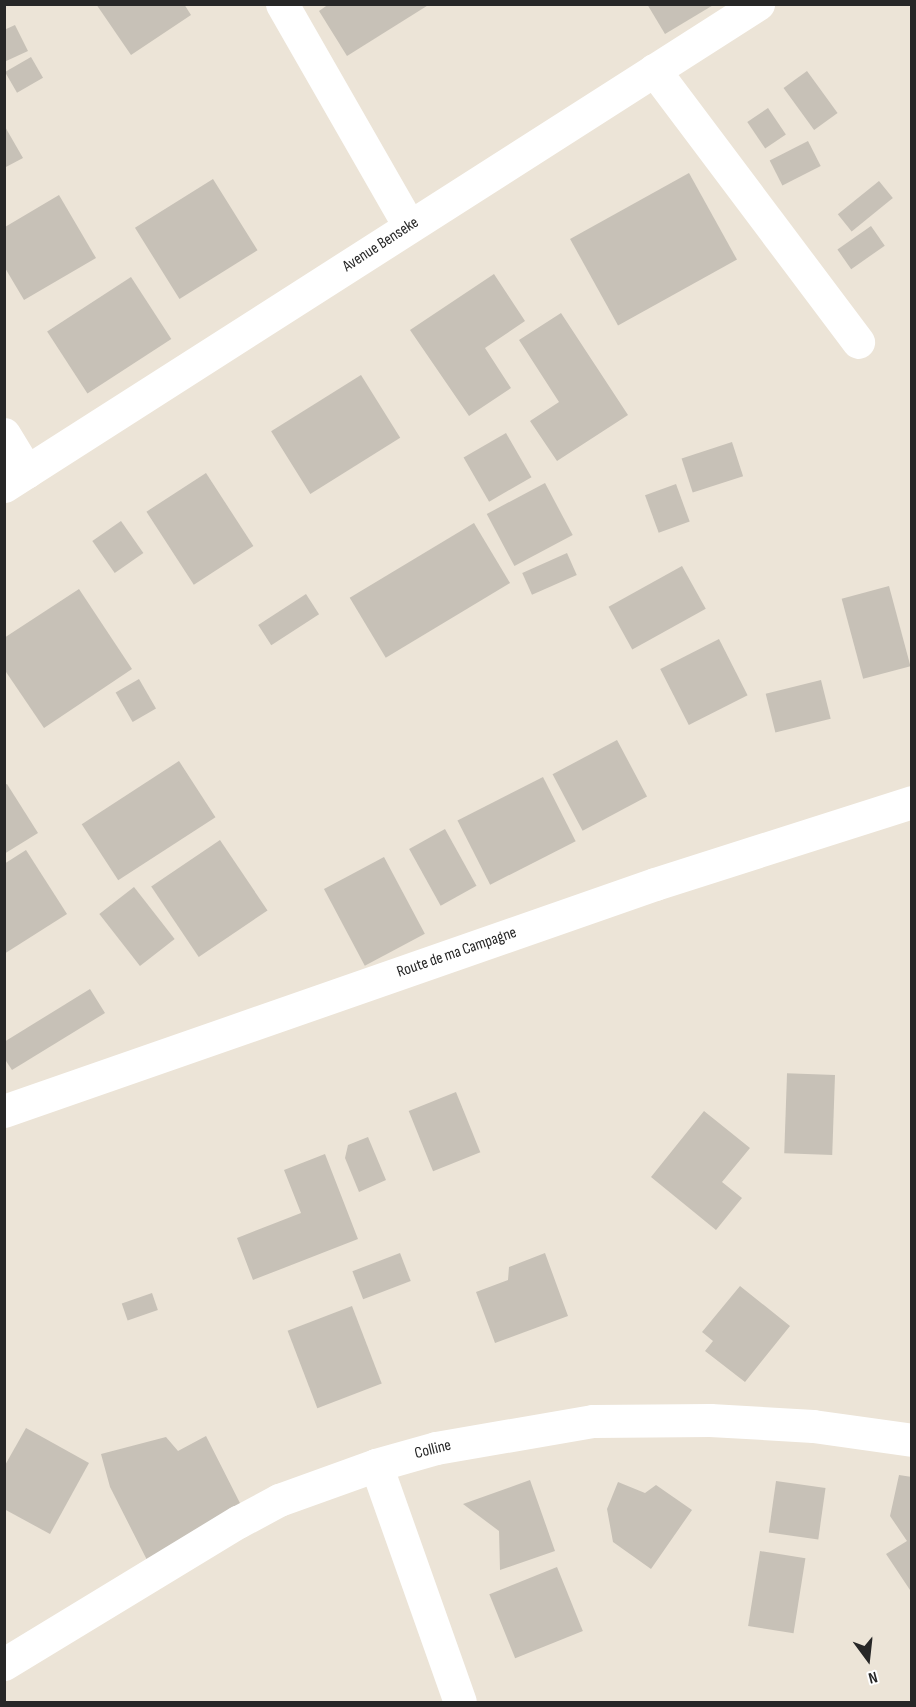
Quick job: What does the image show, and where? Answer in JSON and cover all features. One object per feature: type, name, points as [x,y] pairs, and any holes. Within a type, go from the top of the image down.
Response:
[{"type":"street","points":[[282,4],[409,226]]},
{"type":"street","name":"Avenue Benseke","points":[[16,479],[758,4]]},
{"type":"street","points":[[654,70],[858,342]]},
{"type":"street","points":[[4,434],[16,479]]},
{"type":"street","name":"Route de ma Campagne","points":[[4,1111],[656,884],[912,802]]},
{"type":"street","name":"Colline","points":[[4,1664],[238,1521],[279,1500],[376,1465],[493,1436],[593,1421],[710,1419],[813,1426],[912,1440]]},
{"type":"street","points":[[376,1465],[460,1702]]},
{"type":"building","points":[[96,4],[184,4],[191,15],[131,55]]},
{"type":"building","points":[[329,4],[430,4],[347,56],[319,11]]},
{"type":"building","points":[[647,4],[715,4],[665,34]]},
{"type":"building","points":[[15,25],[28,51],[4,62],[4,30]]},
{"type":"building","points":[[31,57],[43,78],[17,93],[5,72]]},
{"type":"building","points":[[807,71],[838,113],[814,130],[784,88]]},
{"type":"building","points":[[768,108],[786,135],[765,149],[747,122]]},
{"type":"building","points":[[4,125],[23,158],[4,168]]},
{"type":"building","points":[[808,141],[821,166],[782,185],[770,161]]},
{"type":"building","points":[[689,173],[737,260],[618,326],[570,239]]},
{"type":"building","points":[[213,179],[258,250],[179,299],[135,228]]},
{"type":"building","points":[[879,181],[893,198],[852,231],[838,214]]},
{"type":"building","points":[[59,195],[96,258],[24,300],[5,268],[5,227]]},
{"type":"building","points":[[871,226],[885,246],[851,269],[837,250]]},
{"type":"building","points":[[494,274],[525,321],[485,348],[511,388],[469,416],[410,330]]},
{"type":"building","points":[[131,277],[171,339],[87,394],[47,331]]},
{"type":"building","points":[[561,313],[628,415],[557,461],[530,421],[559,402],[519,340]]},
{"type":"building","points":[[361,375],[400,438],[310,494],[271,431]]},
{"type":"building","points":[[506,433],[532,477],[489,502],[464,457]]},
{"type":"building","points":[[732,442],[743,476],[693,493],[682,458]]},
{"type":"building","points":[[206,473],[253,546],[194,585],[146,512]]},
{"type":"building","points":[[545,483],[573,535],[514,566],[487,514]]},
{"type":"building","points":[[676,484],[690,522],[659,533],[645,495]]},
{"type":"building","points":[[121,521],[143,553],[115,573],[92,541]]},
{"type":"building","points":[[474,523],[510,583],[386,658],[350,598]]},
{"type":"building","points":[[567,553],[577,575],[532,595],[522,573]]},
{"type":"building","points":[[682,566],[706,609],[632,650],[609,607]]},
{"type":"building","points":[[889,586],[910,666],[863,679],[842,599]]},
{"type":"building","points":[[79,589],[132,669],[44,728],[4,669],[4,638]]},
{"type":"building","points":[[306,594],[319,614],[271,645],[258,625]]},
{"type":"building","points":[[719,639],[748,695],[689,725],[660,669]]},
{"type":"building","points":[[139,679],[156,708],[133,722],[116,692]]},
{"type":"building","points":[[821,680],[831,719],[775,733],[766,694]]},
{"type":"building","points":[[617,740],[647,797],[583,831],[553,774]]},
{"type":"building","points":[[179,761],[215,817],[118,880],[82,824]]},
{"type":"building","points":[[543,777],[576,841],[490,885],[457,821]]},
{"type":"building","points":[[7,784],[38,833],[4,854],[4,785]]},
{"type":"building","points":[[445,829],[477,886],[441,906],[409,849]]},
{"type":"building","points":[[220,840],[268,910],[199,957],[151,886]]},
{"type":"building","points":[[26,850],[67,914],[4,954],[4,864]]},
{"type":"building","points":[[384,857],[425,934],[365,966],[324,889]]},
{"type":"building","points":[[134,887],[175,939],[140,966],[99,914]]},
{"type":"building","points":[[90,989],[105,1013],[12,1070],[4,1058],[4,1042]]},
{"type":"building","points":[[787,1073],[835,1075],[832,1155],[784,1153]]},
{"type":"building","points":[[456,1092],[480,1152],[433,1171],[409,1111]]},
{"type":"building","points":[[704,1111],[750,1148],[722,1182],[742,1198],[716,1230],[651,1177]]},
{"type":"building","points":[[368,1137],[386,1180],[359,1192],[345,1158],[348,1145]]},
{"type":"building","points":[[325,1154],[358,1239],[253,1280],[237,1238],[301,1213],[284,1170]]},
{"type":"building","points":[[400,1253],[411,1281],[363,1299],[352,1271]]},
{"type":"building","points":[[545,1253],[568,1316],[495,1343],[476,1292],[508,1280],[509,1267]]},
{"type":"building","points":[[740,1286],[790,1326],[745,1382],[705,1351],[713,1341],[702,1332]]},
{"type":"building","points":[[152,1293],[158,1310],[128,1320],[122,1303]]},
{"type":"building","points":[[352,1306],[382,1383],[317,1408],[288,1331]]},
{"type":"building","points":[[26,1428],[89,1463],[50,1534],[4,1509],[4,1467]]},
{"type":"building","points":[[206,1436],[244,1511],[147,1560],[110,1487],[101,1454],[166,1437],[178,1451]]},
{"type":"building","points":[[899,1475],[912,1477],[912,1593],[886,1554],[907,1541],[890,1516]]},
{"type":"building","points":[[530,1480],[555,1551],[500,1570],[499,1531],[463,1504]]},
{"type":"building","points":[[776,1481],[826,1488],[818,1539],[769,1532]]},
{"type":"building","points":[[618,1482],[645,1493],[656,1485],[692,1510],[651,1569],[613,1542],[607,1509]]},
{"type":"building","points":[[760,1551],[805,1558],[794,1633],[748,1626]]},
{"type":"building","points":[[557,1567],[583,1631],[515,1658],[489,1594]]}]
